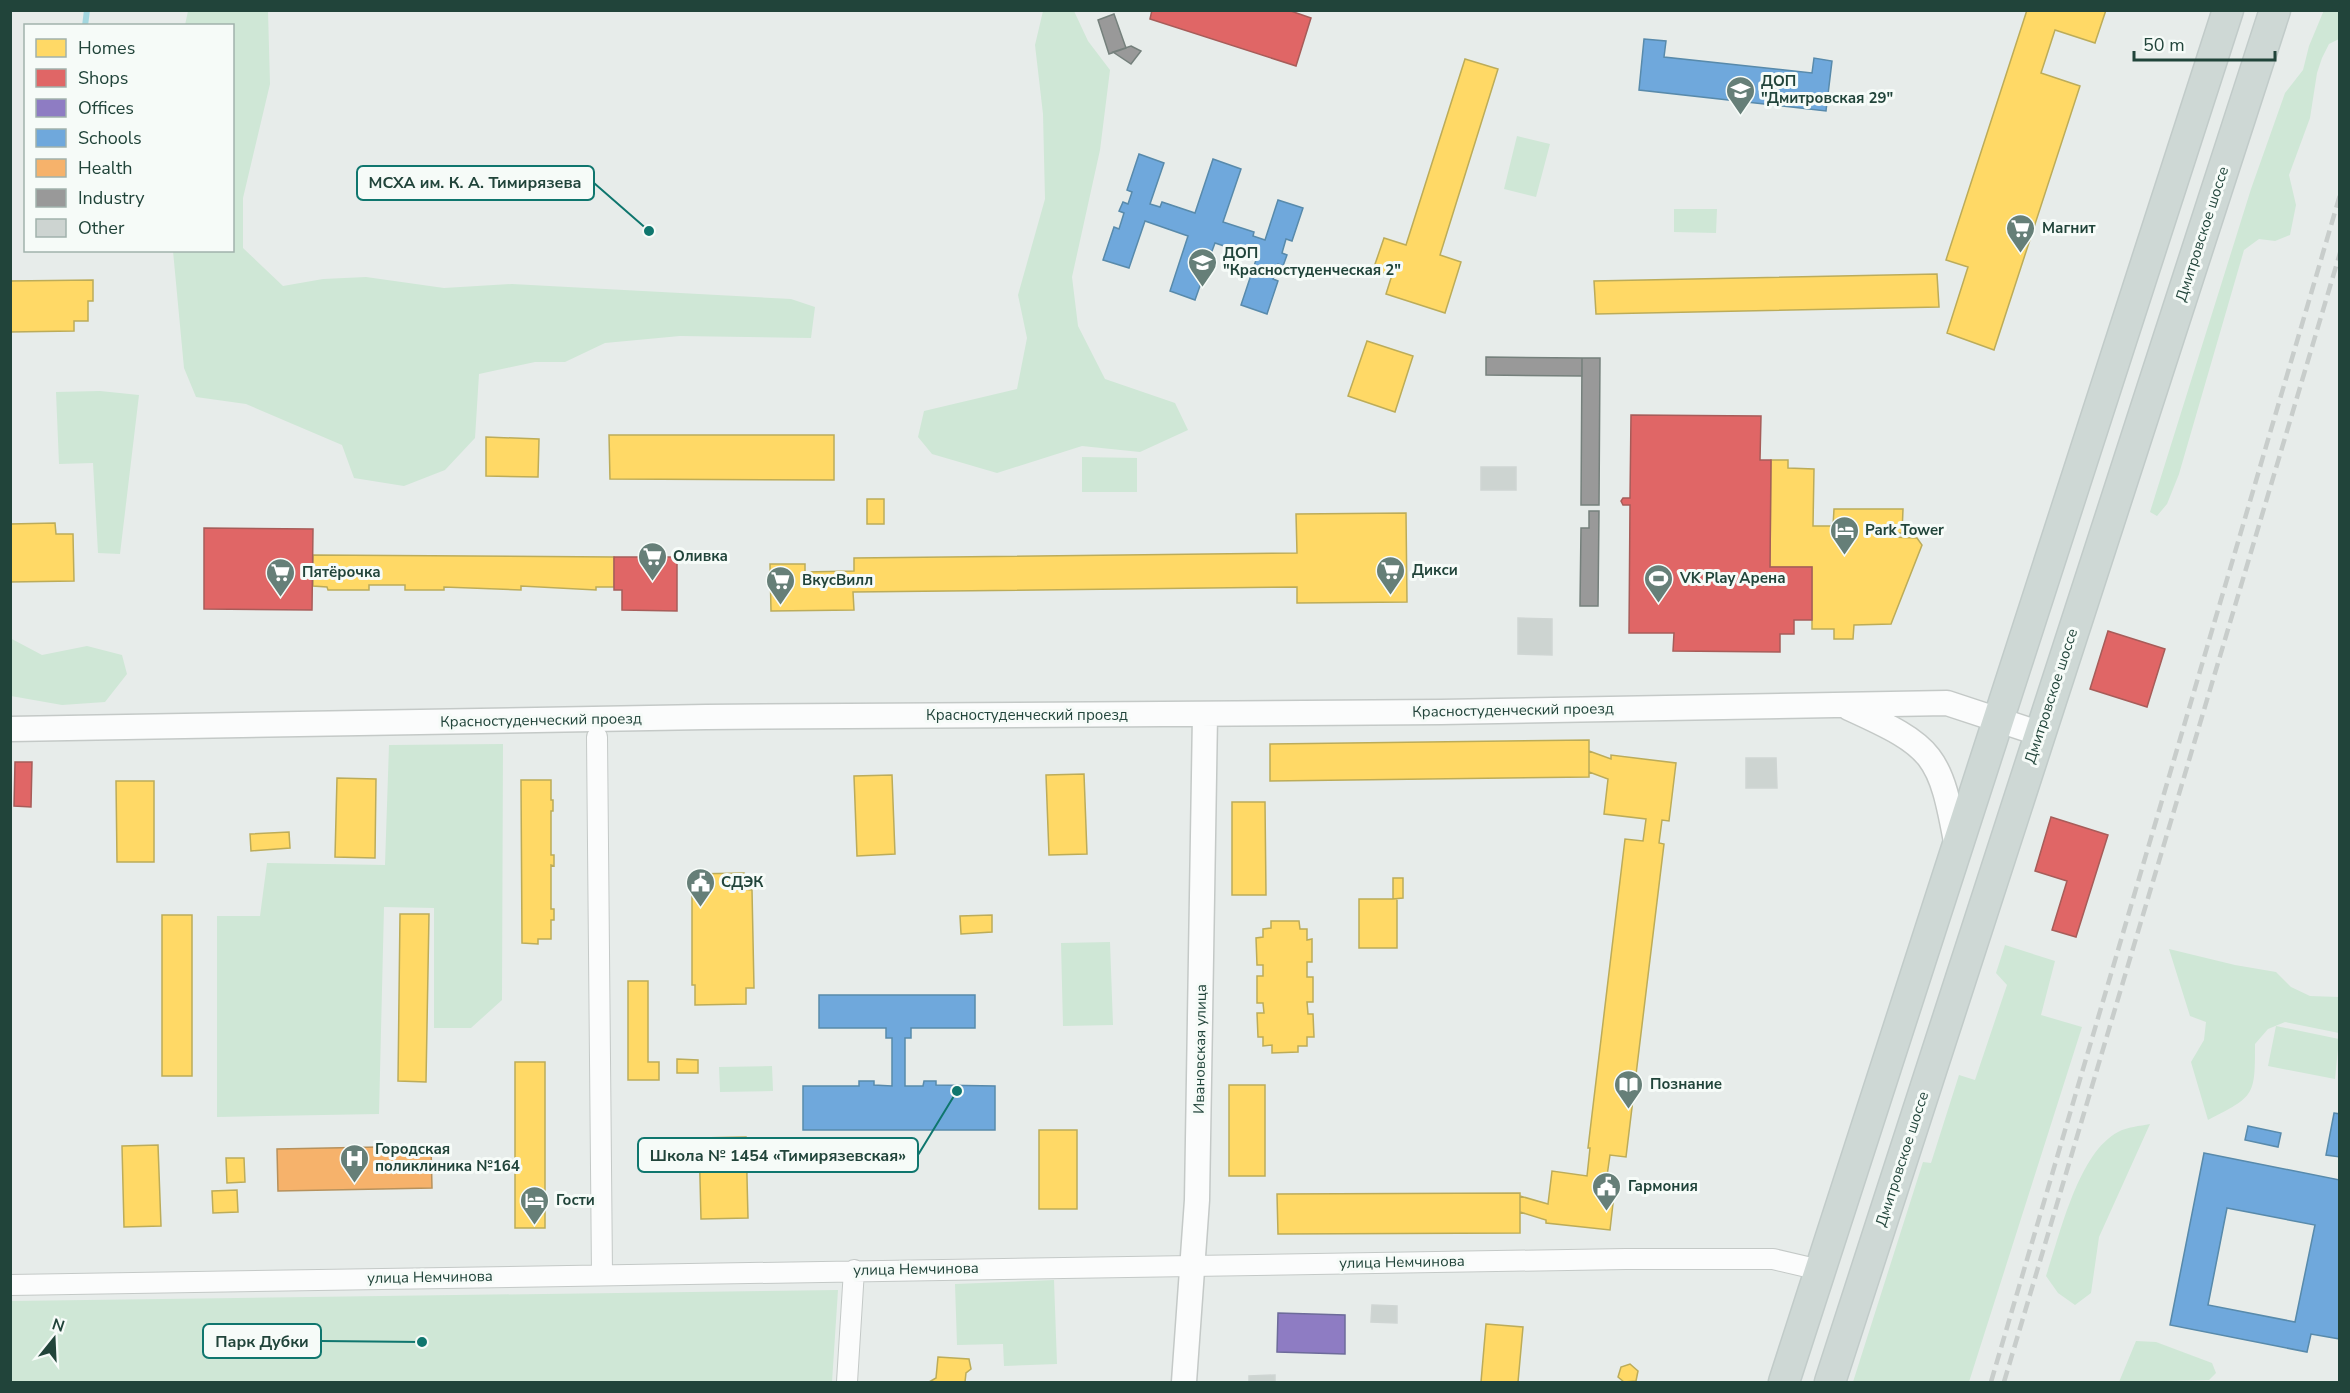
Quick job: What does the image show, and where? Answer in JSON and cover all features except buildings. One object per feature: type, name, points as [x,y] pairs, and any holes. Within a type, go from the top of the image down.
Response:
[{"type":"main road","points":[[1784,1383],[1957,848],[1996,719],[2228,10]]},
{"type":"main road","name":"Дмитровское шоссе","points":[[1830,1383],[2038,733],[2275,10]]},
{"type":"street","name":"Красностуденческий проезд","points":[[10,729],[724,717],[1205,714],[1947,703],[2038,733]]},
{"type":"street","points":[[1842,705],[1915,741],[1931,757],[1947,790],[1957,848]]},
{"type":"street","name":"Ивановская улица","points":[[1184,1383],[1194,1264],[1200,1080],[1205,714]]},
{"type":"street","points":[[597,737],[602,1274]]},
{"type":"street","name":"улица Немчинова","points":[[10,1285],[1194,1264],[1773,1259],[1820,1270]]},
{"type":"street","points":[[847,1383],[854,1270]]},
{"type":"green space","points":[[2324,10],[2339,11],[2339,39],[2329,44],[2322,58],[2317,73],[2310,118],[2289,175],[2296,205],[2290,235],[2275,241],[2259,239],[2244,250],[2179,474],[2167,504],[2157,516],[2150,512],[2251,189],[2285,93],[2303,70],[2309,46]]},
{"type":"green space","points":[[188,11],[268,11],[270,84],[243,198],[243,248],[283,286],[323,279],[366,277],[444,288],[512,284],[791,299],[815,307],[811,338],[680,336],[605,343],[565,362],[535,362],[479,374],[475,438],[445,470],[404,486],[354,478],[342,445],[246,404],[196,397],[184,368],[173,252],[234,252],[234,24],[185,24]]},
{"type":"green space","points":[[1043,11],[1074,11],[1088,41],[1110,70],[1100,150],[1072,277],[1078,326],[1105,379],[1175,403],[1188,430],[1140,452],[1082,446],[997,473],[932,454],[918,437],[924,411],[1017,389],[1027,338],[1018,295],[1045,199],[1043,114],[1035,45]]},
{"type":"green space","points":[[1517,136],[1550,144],[1536,197],[1504,189]]},
{"type":"green space","points":[[1674,209],[1717,209],[1716,233],[1674,232]]},
{"type":"green space","points":[[100,391],[139,395],[120,554],[98,553],[93,463],[59,464],[56,392]]},
{"type":"green space","points":[[1082,457],[1137,458],[1137,492],[1082,492]]},
{"type":"green space","points":[[10,638],[42,655],[87,646],[122,655],[127,674],[105,702],[62,705],[11,696]]},
{"type":"green space","points":[[503,744],[502,1000],[471,1028],[434,1028],[434,908],[384,907],[379,1114],[217,1117],[217,916],[260,916],[267,863],[385,865],[389,745]]},
{"type":"green space","points":[[1110,942],[1113,1025],[1063,1026],[1061,943]]},
{"type":"green space","points":[[2005,945],[2055,961],[2041,1015],[2082,1027],[1969,1382],[1853,1382],[1923,1162],[1931,1163],[1959,1075],[1975,1080],[2007,985],[1996,973]]},
{"type":"green space","points":[[2169,949],[2276,972],[2291,987],[2310,996],[2339,997],[2339,1033],[2285,1022],[2268,1029],[2255,1044],[2253,1085],[2249,1092],[2244,1099],[2208,1120],[2191,1062],[2204,1040],[2206,1022],[2190,1016]]},
{"type":"green space","points":[[2276,1026],[2339,1039],[2335,1079],[2268,1066]]},
{"type":"green space","points":[[772,1066],[773,1091],[720,1092],[719,1067]]},
{"type":"green space","points":[[2150,1124],[2099,1237],[2091,1293],[2075,1305],[2058,1293],[2046,1276],[2072,1196],[2081,1176],[2104,1143],[2122,1130]]},
{"type":"green space","points":[[1054,1280],[1057,1364],[1004,1366],[1003,1344],[957,1345],[955,1284]]},
{"type":"green space","points":[[838,1290],[832,1382],[11,1382],[11,1301]]},
{"type":"green space","points":[[2136,1341],[2156,1342],[2212,1363],[2216,1373],[2209,1380],[2119,1382]]},
{"type":"waterway","points":[[85,24],[87,10]]},
{"type":"railway","points":[[1991,1382],[2340,195]]},
{"type":"railway","points":[[2004,1382],[2340,253]]},
{"type":"place","name":"ДОП \"Дмитровская 29\"","points":[[1740,116]]},
{"type":"place","name":"МСХА им. К. А. Тимирязева","points":[[649,231]]},
{"type":"place","name":"Магнит","points":[[2021,254]]},
{"type":"place","name":"ДОП \"Красностуденческая 2\"","points":[[1202,288]]},
{"type":"place","name":"Park Tower","points":[[1844,556]]},
{"type":"place","name":"Оливка","points":[[652,582]]},
{"type":"place","name":"Дикси","points":[[1391,596]]},
{"type":"place","name":"Пятёрочка","points":[[281,598]]},
{"type":"place","name":"VK Play Арена","points":[[1659,604]]},
{"type":"place","name":"ВкусВилл","points":[[781,606]]},
{"type":"place","name":"СДЭК","points":[[700,908]]},
{"type":"place","name":"Школа № 1454 «Тимирязевская»","points":[[957,1091]]},
{"type":"place","name":"Познание","points":[[1629,1110]]},
{"type":"place","name":"Городская поликлиника №164","points":[[354,1184]]},
{"type":"place","name":"Гармония","points":[[1607,1212]]},
{"type":"place","name":"Гости","points":[[535,1226]]},
{"type":"place","name":"Парк Дубки","points":[[422,1342]]}]
